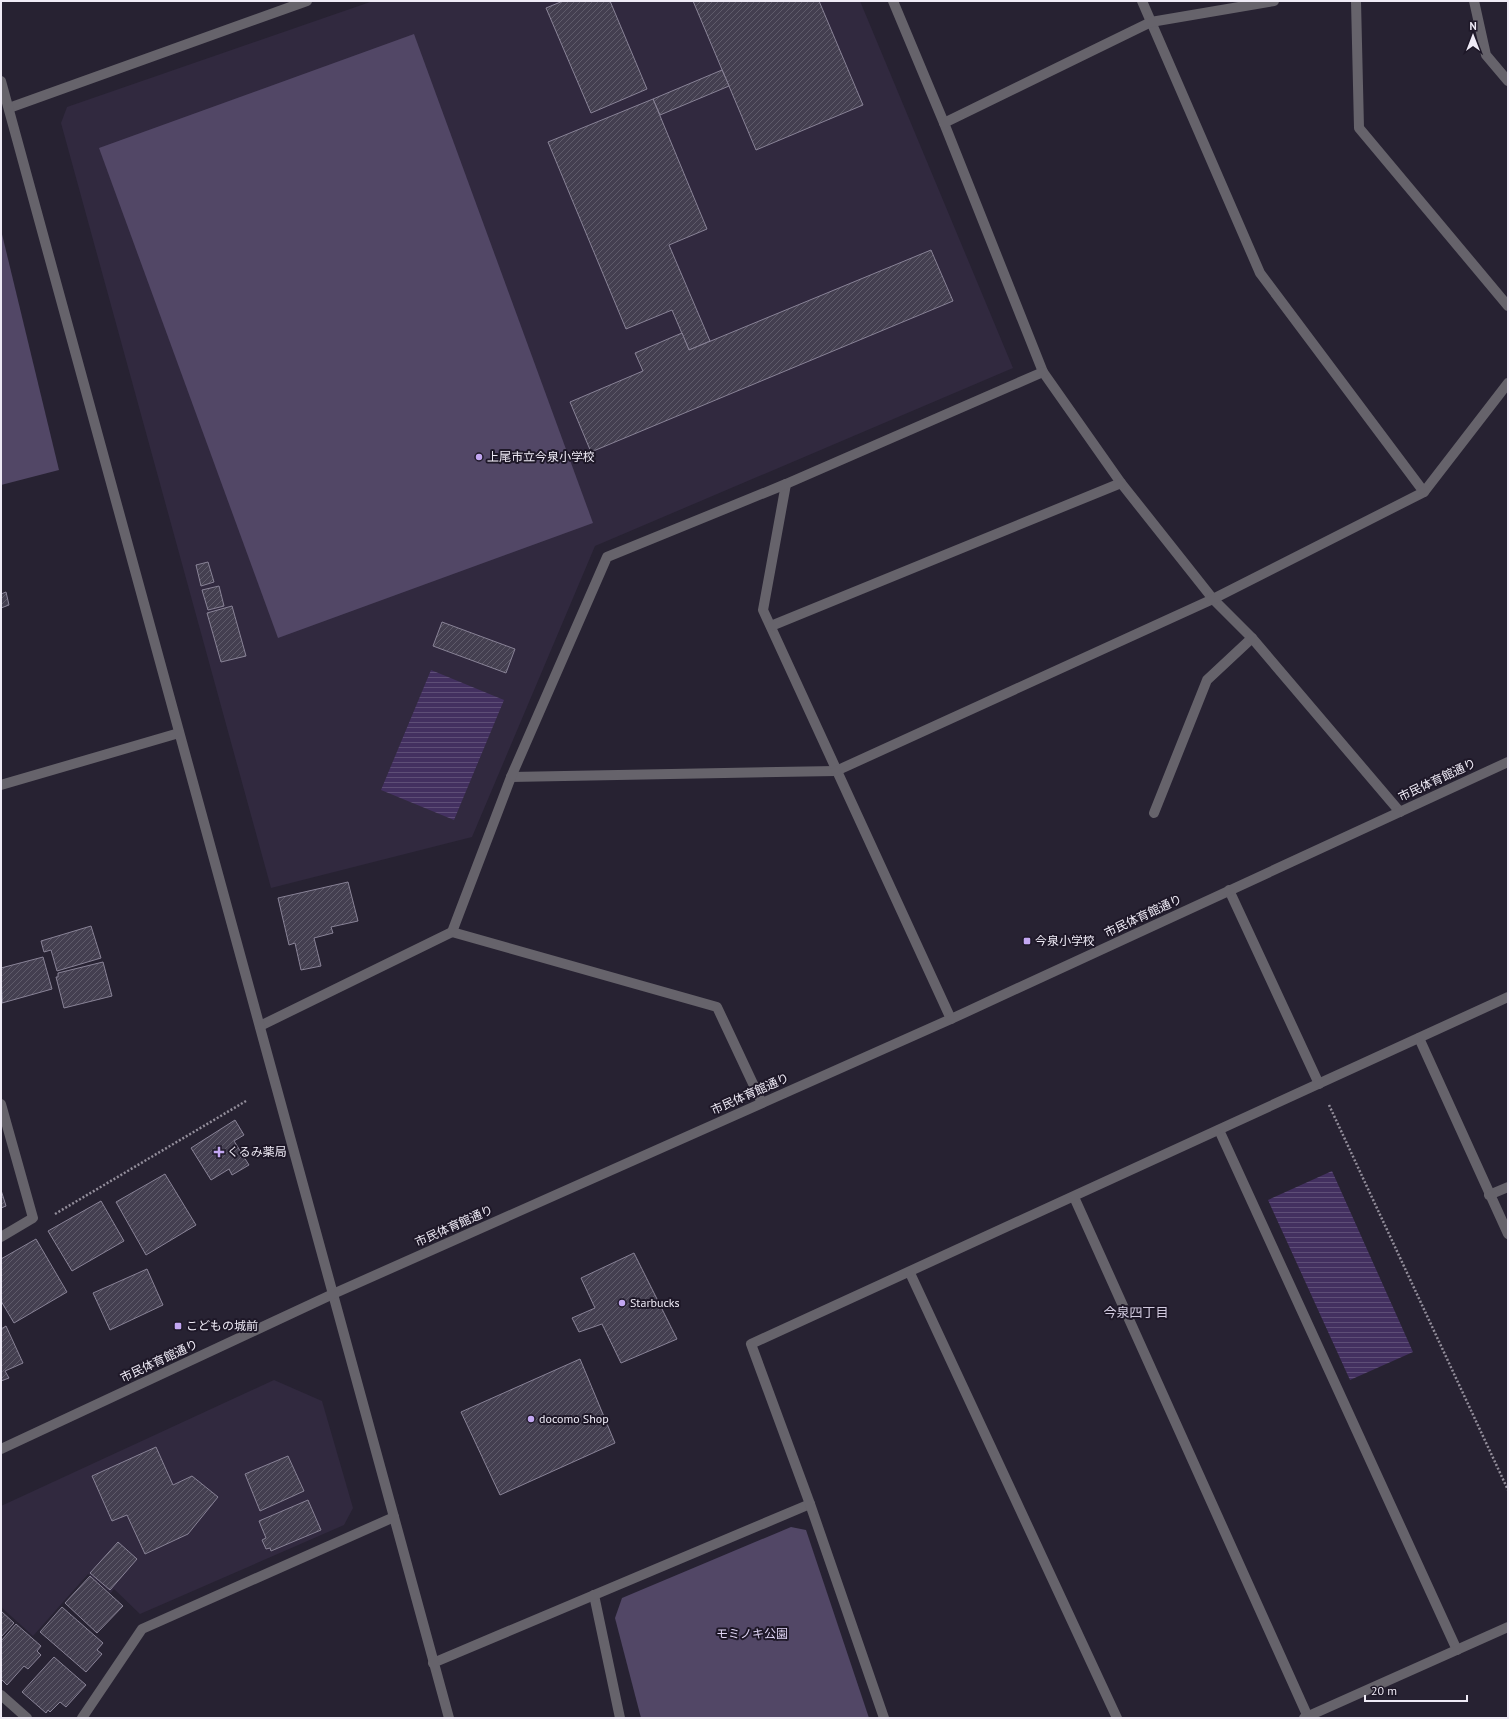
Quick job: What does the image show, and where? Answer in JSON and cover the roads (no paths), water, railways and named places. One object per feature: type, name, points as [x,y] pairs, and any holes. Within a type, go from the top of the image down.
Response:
[{"type":"street","points":[[9,108],[305,1]]},
{"type":"street","points":[[893,1],[944,123],[1043,372],[1121,483],[1213,599],[1252,638],[1400,812]]},
{"type":"street","points":[[1142,1],[1260,273],[1424,492]]},
{"type":"street","points":[[944,123],[1151,22],[1274,1]]},
{"type":"street","points":[[1356,1],[1359,128],[1508,306]]},
{"type":"street","points":[[1474,1],[1486,55],[1508,81]]},
{"type":"street","points":[[1,81],[449,1718]]},
{"type":"street","points":[[452,932],[511,777],[607,557],[786,484],[1043,372]]},
{"type":"street","points":[[511,777],[836,771],[1213,599],[1424,492],[1508,383]]},
{"type":"street","points":[[771,626],[1121,483]]},
{"type":"street","points":[[786,484],[763,610],[950,1019]]},
{"type":"street","points":[[1154,813],[1207,680],[1252,638]]},
{"type":"street","points":[[1,785],[179,733]]},
{"type":"street","name":"市民体育館通り","points":[[1,1449],[333,1294],[950,1019],[1508,762]]},
{"type":"street","points":[[1229,890],[1319,1084]]},
{"type":"street","points":[[260,1026],[452,932],[717,1007],[762,1103]]},
{"type":"street","points":[[884,1718],[810,1504],[752,1344],[910,1273],[1508,997]]},
{"type":"street","points":[[1419,1038],[1508,1234]]},
{"type":"street","points":[[1,1104],[33,1218],[1,1237]]},
{"type":"street","points":[[1220,1130],[1457,1650]]},
{"type":"street","points":[[1489,1195],[1508,1187]]},
{"type":"street","points":[[1074,1197],[1306,1717],[1508,1627]]},
{"type":"street","points":[[910,1273],[1117,1718]]},
{"type":"street","points":[[433,1663],[810,1504]]},
{"type":"street","points":[[82,1718],[142,1629],[394,1518]]},
{"type":"street","points":[[594,1595],[620,1718]]},
{"type":"street","points":[[1,1695],[27,1718]]},
{"type":"place","name":"上尾市立今泉小学校","points":[[479,457]]},
{"type":"place","name":"今泉小学校","points":[[1027,941]]},
{"type":"place","name":"くるみ薬局","points":[[219,1152]]},
{"type":"place","name":"Starbucks","points":[[622,1303]]},
{"type":"place","name":"こどもの城前","points":[[178,1326]]},
{"type":"place","name":"docomo Shop","points":[[531,1419]]},
{"type":"district","name":"今泉四丁目","points":[[1136,1312]]},
{"type":"park label","name":"モミノキ公園","points":[[752,1634]]}]
